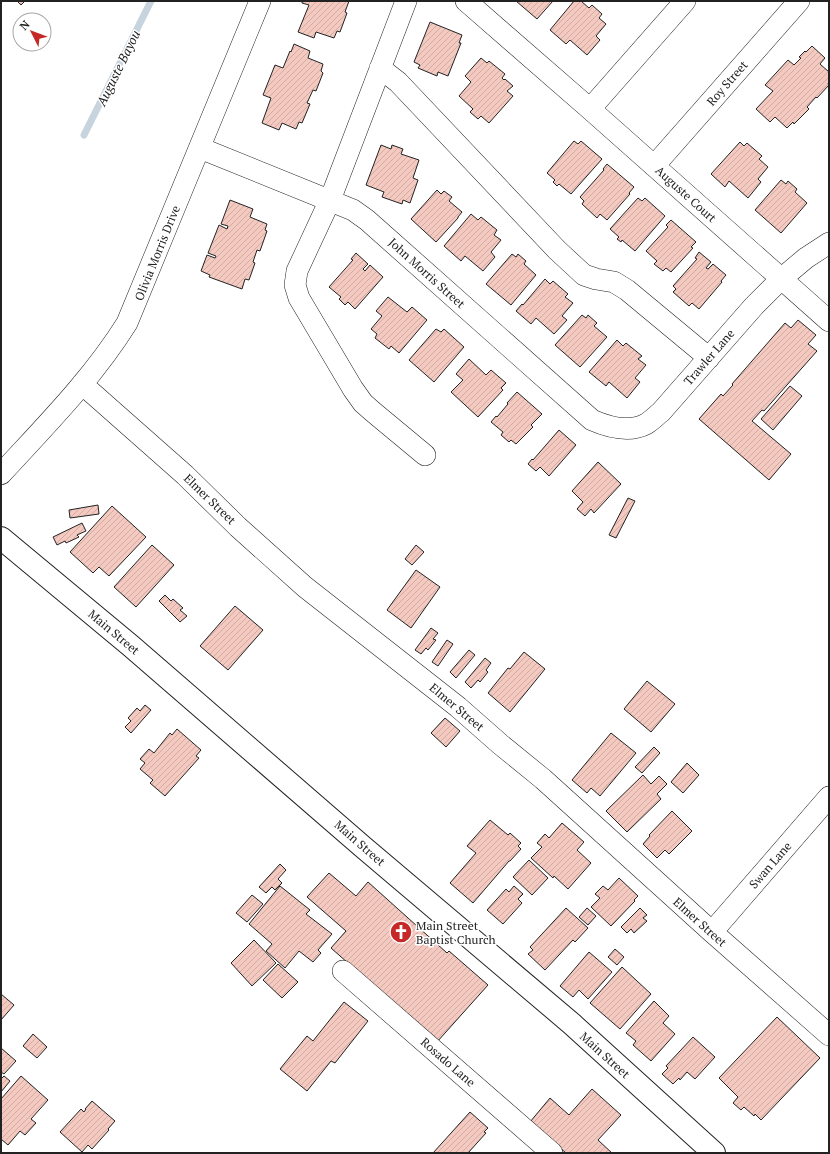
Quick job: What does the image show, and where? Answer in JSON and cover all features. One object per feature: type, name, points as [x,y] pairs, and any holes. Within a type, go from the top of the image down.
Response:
[{"type":"street","name":"Olivia Morris Drive","points":[[1,474],[82,384],[115,343],[127,323],[260,1]]},
{"type":"street","points":[[406,1],[330,200],[297,271],[296,286],[299,298],[363,403],[425,455]]},
{"type":"street","name":"Auguste Court","points":[[466,1],[829,321]]},
{"type":"street","points":[[590,109],[685,1]]},
{"type":"street","name":"Roy Street","points":[[654,166],[799,1]]},
{"type":"street","points":[[380,68],[398,82],[551,245],[584,275],[614,282],[627,290],[708,358]]},
{"type":"street","name":"John Morris Street","points":[[200,148],[353,210],[367,220],[592,420],[603,425],[618,428],[632,428]]},
{"type":"street","points":[[781,279],[806,258],[829,243]]},
{"type":"street","name":"Trawler Lane","points":[[632,428],[646,424],[661,412],[754,306],[781,279]]},
{"type":"street","name":"Elmer Street","points":[[82,384],[186,475],[238,527],[305,587],[458,706],[829,1035]]},
{"type":"street","name":"Main Street","points":[[1,538],[136,651],[363,847],[566,1019],[714,1153]]},
{"type":"street","name":"Swan Lane","points":[[712,932],[829,797]]},
{"type":"street","name":"Rosado Lane","points":[[343,971],[552,1153]]},
{"type":"building","points":[[17,1],[25,1],[21,5]]},
{"type":"building","points":[[302,1],[349,1],[345,12],[347,13],[340,32],[337,31],[334,38],[316,32],[314,38],[298,32],[309,5],[302,3]]},
{"type":"building","points":[[516,1],[553,1],[537,19]]},
{"type":"building","points":[[574,1],[581,1],[589,8],[592,5],[602,14],[599,18],[606,24],[596,36],[600,40],[587,55],[570,40],[566,44],[550,30]]},
{"type":"building","points":[[430,22],[462,35],[459,43],[461,43],[448,76],[438,72],[437,76],[418,68],[420,65],[414,62]]},
{"type":"building","points":[[294,44],[310,51],[308,58],[323,64],[321,71],[323,73],[316,91],[313,90],[307,103],[310,104],[302,123],[299,122],[296,129],[282,123],[279,130],[262,123],[271,98],[263,95],[275,65],[283,68]]},
{"type":"building","points":[[812,46],[825,58],[820,64],[829,72],[829,85],[807,107],[809,109],[794,124],[793,122],[787,128],[775,117],[770,122],[756,109],[773,91],[765,85],[788,60],[794,65],[801,58],[799,57]]},
{"type":"building","points":[[481,58],[487,63],[489,61],[505,74],[502,78],[513,86],[507,91],[513,96],[489,123],[481,116],[478,119],[470,112],[473,109],[459,96],[471,82],[465,76]]},
{"type":"building","points":[[574,141],[578,144],[581,141],[602,159],[571,194],[559,184],[557,186],[553,182],[555,180],[547,173]]},
{"type":"building","points":[[740,142],[744,146],[747,143],[762,156],[759,159],[768,167],[758,179],[761,182],[748,198],[729,181],[725,187],[711,174]]},
{"type":"building","points":[[381,145],[391,149],[392,145],[403,149],[401,154],[419,160],[413,178],[418,180],[410,203],[403,200],[402,204],[382,197],[384,192],[366,185]]},
{"type":"building","points":[[607,164],[634,187],[629,193],[630,194],[607,220],[600,214],[597,218],[582,204],[584,201],[580,197],[604,170],[603,169]]},
{"type":"building","points":[[781,180],[786,184],[788,181],[797,189],[795,192],[807,203],[781,233],[755,210]]},
{"type":"building","points":[[437,190],[441,194],[444,191],[452,197],[449,201],[462,212],[436,242],[411,219]]},
{"type":"building","points":[[638,198],[642,201],[645,198],[665,216],[635,251],[622,240],[621,242],[617,239],[619,237],[610,229]]},
{"type":"building","points":[[230,200],[253,209],[250,217],[267,224],[265,230],[267,231],[260,251],[257,250],[253,262],[255,263],[249,280],[245,279],[242,289],[209,277],[210,275],[201,271],[207,255],[215,258],[216,256],[208,253],[219,225],[227,229],[228,226],[221,224]]},
{"type":"building","points":[[471,214],[478,220],[481,217],[497,230],[494,235],[501,240],[491,252],[495,257],[483,271],[465,256],[461,261],[444,246]]},
{"type":"building","points":[[671,220],[696,242],[691,247],[693,248],[671,272],[666,268],[663,271],[654,264],[657,261],[646,251],[668,227],[666,225]]},
{"type":"building","points":[[699,252],[711,262],[706,268],[708,269],[713,264],[726,275],[721,281],[722,282],[699,309],[692,303],[689,306],[673,292],[676,289],[673,286],[697,259],[695,258]]},
{"type":"building","points":[[356,253],[368,264],[363,269],[365,271],[370,265],[383,277],[355,309],[348,302],[345,305],[339,299],[341,297],[329,287],[353,260],[351,259]]},
{"type":"building","points":[[512,254],[516,257],[518,254],[526,261],[524,264],[536,275],[511,305],[486,284]]},
{"type":"building","points":[[545,279],[550,284],[553,281],[568,294],[565,297],[573,303],[562,316],[567,320],[554,334],[536,318],[531,324],[516,311]]},
{"type":"building","points":[[388,297],[407,312],[412,307],[427,320],[399,353],[391,346],[389,349],[375,338],[377,334],[371,329],[382,316],[376,311]]},
{"type":"building","points":[[582,315],[586,318],[588,315],[597,323],[594,326],[607,337],[580,367],[555,345]]},
{"type":"building","points":[[798,320],[816,335],[808,344],[817,351],[764,411],[762,410],[752,421],[791,454],[769,480],[699,419],[721,394],[723,396],[733,385],[732,384],[785,323],[791,328]]},
{"type":"building","points":[[436,329],[441,332],[444,329],[464,347],[434,382],[409,360]]},
{"type":"building","points":[[617,340],[623,346],[626,343],[642,356],[638,359],[646,365],[635,378],[640,382],[627,398],[609,382],[606,386],[589,372]]},
{"type":"building","points":[[469,359],[486,375],[491,370],[506,383],[501,388],[503,390],[478,417],[451,392],[463,380],[456,374]]},
{"type":"building","points":[[790,386],[802,396],[773,430],[761,419]]},
{"type":"building","points":[[517,392],[542,414],[531,425],[533,427],[516,444],[511,440],[509,442],[501,435],[503,432],[491,422],[496,416],[497,417]]},
{"type":"building","points":[[559,430],[576,445],[549,476],[540,467],[536,471],[528,464]]},
{"type":"building","points":[[598,462],[621,484],[594,513],[591,509],[585,516],[577,509],[583,502],[572,491]]},
{"type":"building","points":[[628,498],[635,501],[616,538],[609,535]]},
{"type":"building","points":[[98,505],[99,514],[70,518],[69,510]]},
{"type":"building","points":[[112,506],[146,537],[109,576],[99,567],[93,573],[70,552]]},
{"type":"building","points":[[82,523],[86,531],[77,535],[79,537],[57,545],[53,537]]},
{"type":"building","points":[[152,545],[174,565],[136,607],[114,587]]},
{"type":"building","points":[[416,545],[424,552],[412,565],[405,559]]},
{"type":"building","points":[[416,570],[440,587],[411,628],[387,610]]},
{"type":"building","points":[[165,595],[171,601],[173,599],[183,608],[180,610],[187,616],[180,622],[159,601]]},
{"type":"building","points":[[235,606],[263,630],[228,670],[200,646]]},
{"type":"building","points":[[431,628],[438,633],[433,639],[436,640],[428,650],[426,648],[421,654],[415,650]]},
{"type":"building","points":[[447,640],[453,644],[438,666],[432,662]]},
{"type":"building","points":[[469,650],[475,655],[456,678],[450,672]]},
{"type":"building","points":[[524,652],[545,669],[510,712],[488,693],[508,668],[510,669]]},
{"type":"building","points":[[485,658],[491,663],[486,670],[488,672],[480,682],[478,680],[471,688],[465,682]]},
{"type":"building","points":[[647,681],[675,704],[651,732],[624,709]]},
{"type":"building","points":[[145,705],[151,710],[131,733],[125,727],[131,721],[128,718],[137,708],[140,711]]},
{"type":"building","points":[[445,718],[460,731],[446,747],[431,733]]},
{"type":"building","points":[[177,729],[201,750],[196,756],[199,758],[165,796],[150,783],[153,780],[140,769],[145,763],[140,759],[149,749],[154,753],[170,733],[172,735]]},
{"type":"building","points":[[611,733],[636,753],[600,796],[591,788],[587,793],[572,780]]},
{"type":"building","points":[[654,747],[660,753],[642,773],[635,767]]},
{"type":"building","points":[[687,763],[699,775],[683,793],[671,782]]},
{"type":"building","points":[[643,775],[651,784],[659,776],[667,784],[657,794],[661,799],[627,832],[606,811]]},
{"type":"building","points":[[672,811],[692,831],[669,854],[665,850],[657,858],[643,844],[650,836],[649,835]]},
{"type":"building","points":[[490,820],[508,835],[510,833],[521,843],[518,846],[521,849],[473,903],[450,883],[476,853],[467,846]]},
{"type":"building","points":[[562,823],[584,842],[577,850],[591,863],[568,889],[554,876],[553,878],[531,858],[542,847],[537,843],[545,834],[549,838]]},
{"type":"building","points":[[529,860],[548,878],[532,895],[513,877]]},
{"type":"building","points":[[280,864],[286,870],[278,879],[282,883],[275,890],[272,887],[266,893],[259,887]]},
{"type":"building","points":[[329,873],[356,896],[368,882],[447,953],[449,951],[488,985],[437,1042],[331,948],[346,931],[307,897]]},
{"type":"building","points":[[619,878],[638,896],[611,926],[591,907],[600,898],[595,894],[603,886],[608,890]]},
{"type":"building","points":[[280,886],[310,910],[306,914],[332,934],[318,950],[321,953],[313,962],[299,951],[285,968],[266,951],[272,944],[249,924]]},
{"type":"building","points":[[514,886],[523,894],[518,899],[522,903],[503,924],[487,910],[506,889],[509,892]]},
{"type":"building","points":[[252,895],[263,904],[247,922],[236,913]]},
{"type":"building","points":[[566,908],[588,928],[575,942],[573,940],[545,970],[528,954],[533,950],[530,947]]},
{"type":"building","points":[[587,908],[596,916],[588,925],[579,917]]},
{"type":"building","points":[[640,908],[647,915],[643,918],[647,921],[634,933],[631,929],[627,933],[621,927]]},
{"type":"building","points":[[254,940],[276,963],[252,986],[231,963]]},
{"type":"building","points":[[615,949],[624,957],[617,965],[608,957]]},
{"type":"building","points":[[589,952],[612,972],[588,999],[579,990],[573,997],[560,986]]},
{"type":"building","points":[[278,964],[298,982],[282,998],[263,980]]},
{"type":"building","points":[[622,967],[651,994],[620,1029],[590,1003]]},
{"type":"building","points":[[1,994],[14,1005],[1,1020]]},
{"type":"building","points":[[654,1001],[669,1016],[663,1023],[675,1034],[651,1061],[633,1045],[636,1041],[626,1033]]},
{"type":"building","points":[[344,1002],[368,1021],[335,1063],[331,1061],[307,1091],[280,1069],[307,1036],[313,1041]]},
{"type":"building","points":[[777,1017],[820,1058],[761,1120],[744,1107],[741,1110],[733,1103],[738,1097],[719,1078]]},
{"type":"building","points":[[33,1034],[47,1047],[37,1058],[23,1046]]},
{"type":"building","points":[[693,1037],[715,1057],[695,1079],[687,1072],[680,1080],[679,1078],[673,1084],[662,1074],[668,1068],[666,1066]]},
{"type":"building","points":[[1,1048],[16,1061],[4,1074],[1,1072]]},
{"type":"building","points":[[4,1076],[10,1081],[1,1092],[1,1079]]},
{"type":"building","points":[[21,1076],[48,1100],[31,1119],[36,1123],[25,1135],[20,1131],[8,1145],[1,1139],[1,1099]]},
{"type":"building","points":[[592,1089],[621,1115],[598,1140],[612,1153],[566,1153],[530,1122],[550,1098],[569,1115]]},
{"type":"building","points":[[92,1101],[115,1121],[92,1149],[88,1145],[82,1152],[60,1132],[81,1109],[84,1112]]},
{"type":"building","points":[[470,1112],[488,1128],[484,1132],[486,1133],[468,1153],[433,1153]]},
{"type":"waterway","name":"Auguste Bayou","points":[[84,135],[151,1]]},
{"type":"place","name":"Main Street Baptist Church","points":[[401,932]]}]
